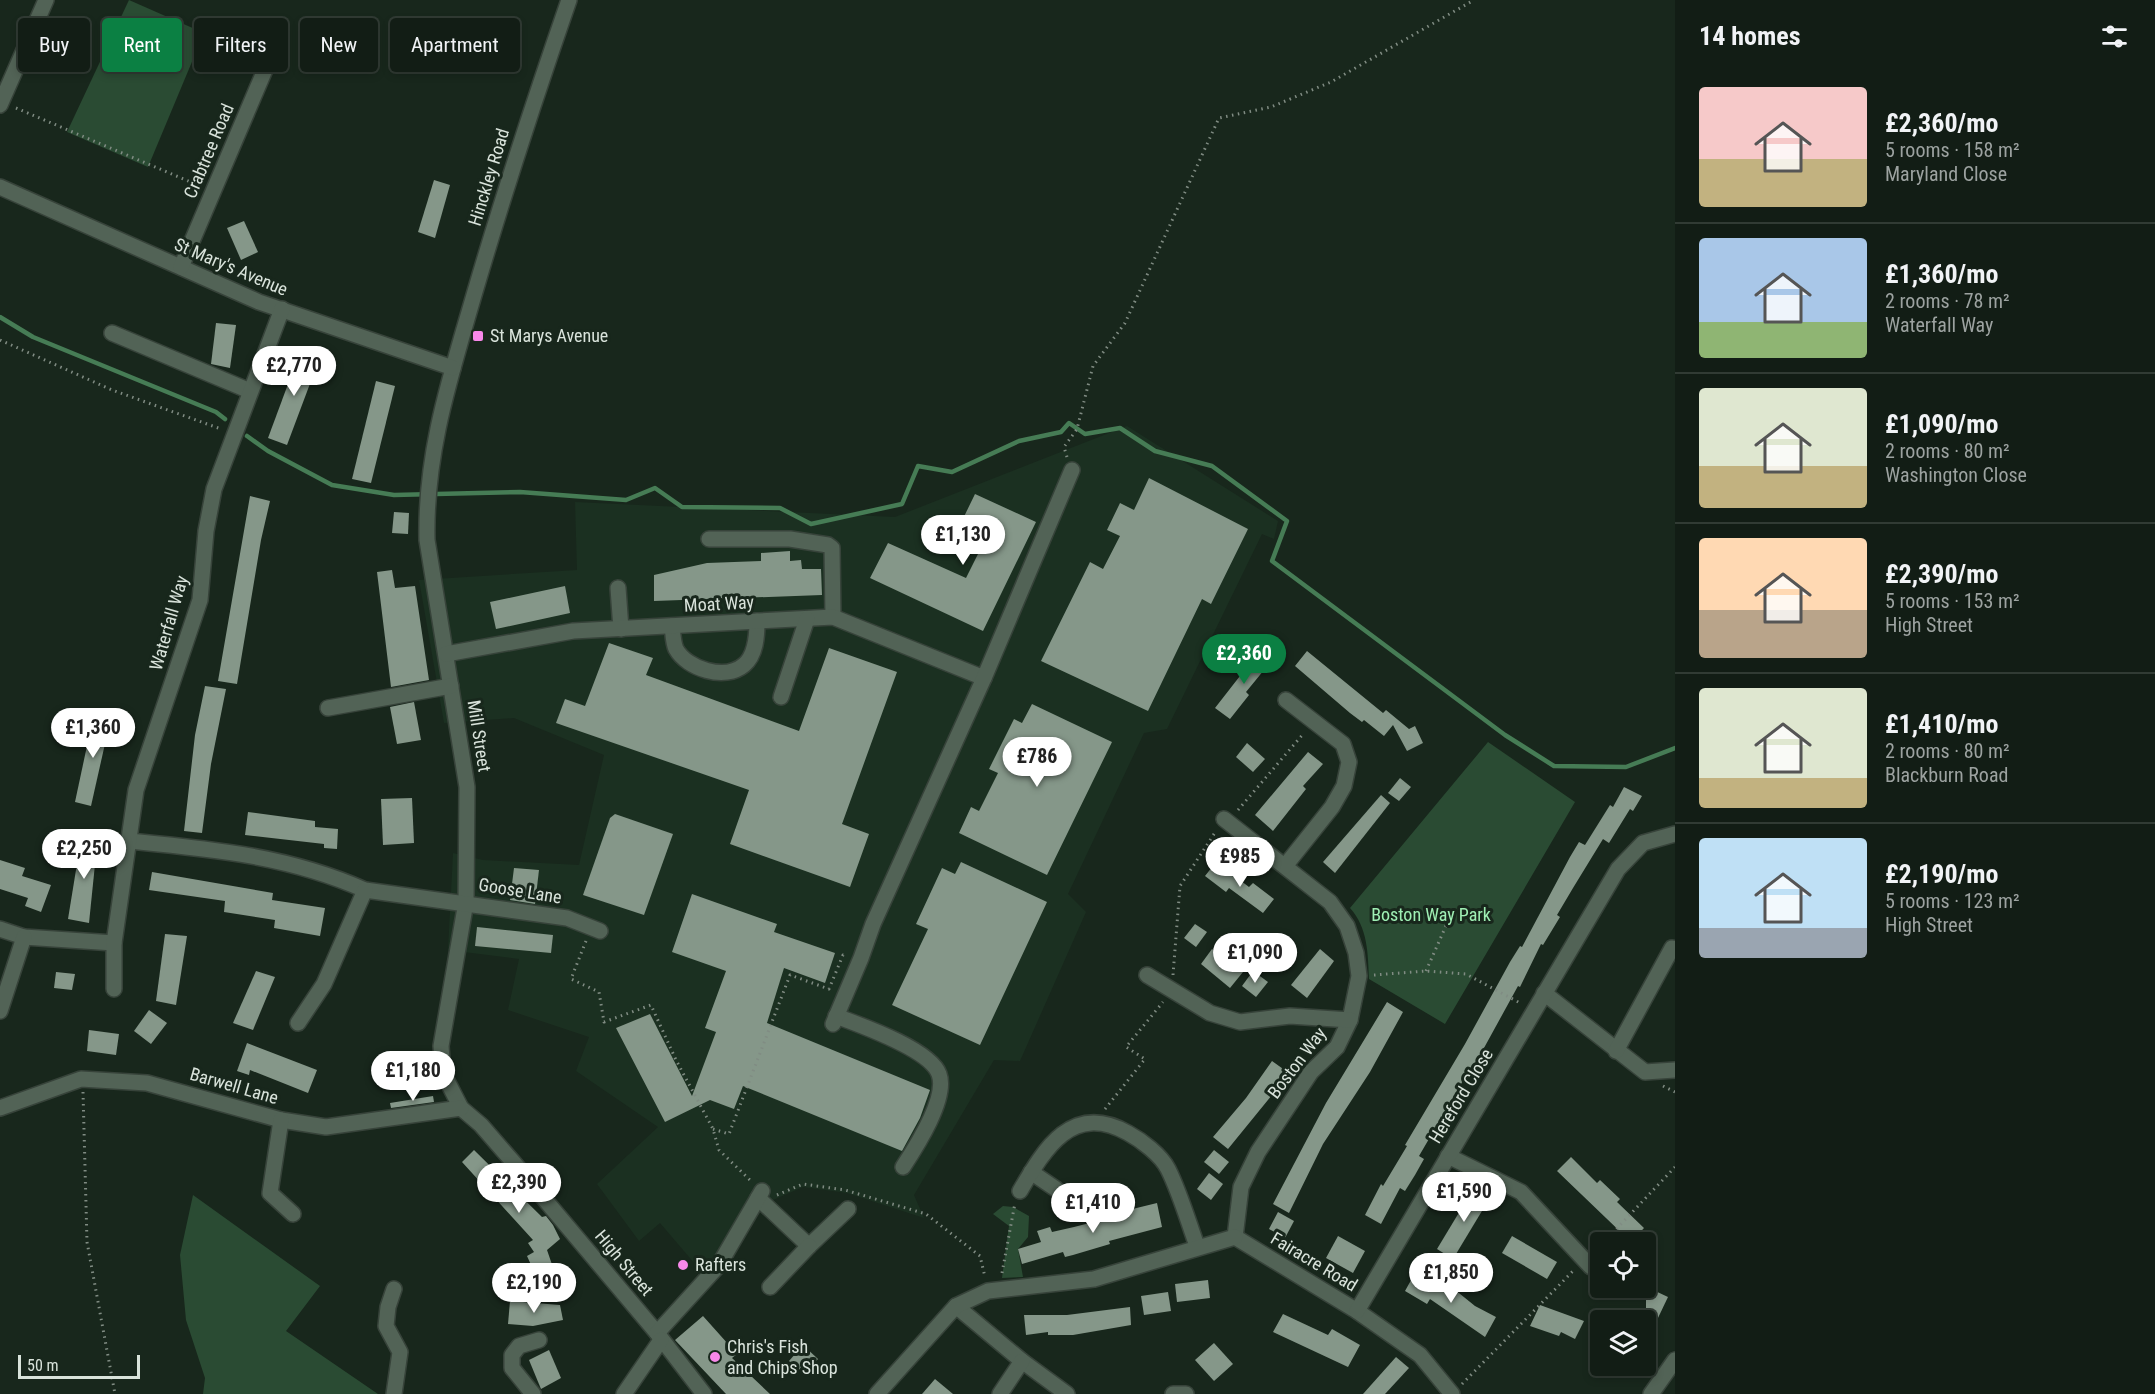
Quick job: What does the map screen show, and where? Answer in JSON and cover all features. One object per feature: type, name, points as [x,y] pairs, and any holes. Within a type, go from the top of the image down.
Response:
[{"type":"street","points":[[1,103],[46,0]]},
{"type":"street","name":"Hinckley Road","points":[[453,368],[515,156],[569,0]]},
{"type":"street","name":"Crabtree Road","points":[[180,267],[264,72]]},
{"type":"street","name":"St Mary's Avenue","points":[[0,187],[180,267],[282,309],[453,368]]},
{"type":"street","name":"Waterfall Way","points":[[114,989],[114,943],[136,790],[200,600],[210,508],[234,434],[282,309]]},
{"type":"street","points":[[112,333],[250,391]]},
{"type":"street","name":"Mill Street","points":[[453,368],[430,464],[426,502],[428,540],[467,787],[466,902],[440,1058],[448,1089],[461,1108]]},
{"type":"street","points":[[903,1167],[919,1141],[939,1097],[940,1075],[932,1063],[892,1037],[835,1020],[873,924],[984,678],[1072,470]]},
{"type":"street","points":[[709,539],[790,539],[828,545],[832,548],[833,617]]},
{"type":"street","points":[[618,588],[621,629]]},
{"type":"street","name":"Moat Way","points":[[446,654],[573,631],[833,617],[984,678]]},
{"type":"street","points":[[781,697],[807,619]]},
{"type":"street","points":[[672,626],[675,648],[685,660],[706,670],[727,671],[743,666],[752,654],[757,637],[757,621]]},
{"type":"street","points":[[328,708],[451,686]]},
{"type":"street","points":[[1286,700],[1313,723],[1323,726],[1343,744],[1349,762],[1344,786],[1332,807],[1286,866]]},
{"type":"street","name":"Boston Way","points":[[1227,822],[1330,902],[1347,926],[1356,953],[1359,976],[1350,1020],[1336,1047],[1311,1072],[1258,1152],[1241,1187],[1235,1237]]},
{"type":"street","name":"Hereford Close","points":[[1357,1311],[1618,869],[1642,843],[1675,834]]},
{"type":"street","name":"Goose Lane","points":[[130,841],[286,862],[326,874],[365,890],[466,902],[483,908],[567,918],[596,929]]},
{"type":"street","points":[[298,1023],[324,984],[365,890]]},
{"type":"street","points":[[0,929],[24,937],[114,943]]},
{"type":"street","points":[[0,1011],[24,937]]},
{"type":"street","points":[[1616,1051],[1672,948]]},
{"type":"street","points":[[1147,975],[1210,1013],[1240,1022],[1290,1016],[1350,1020]]},
{"type":"street","points":[[1544,993],[1645,1072],[1675,1070]]},
{"type":"street","name":"Barwell Lane","points":[[0,1108],[81,1079],[147,1083],[216,1100],[280,1120],[326,1128],[461,1108]]},
{"type":"street","name":"High Street","points":[[461,1108],[481,1125],[508,1156],[659,1336],[704,1394]]},
{"type":"street","points":[[280,1120],[270,1193],[293,1214]]},
{"type":"street","points":[[1020,1191],[1047,1146],[1075,1126],[1094,1123],[1111,1124],[1139,1139],[1167,1167],[1197,1246]]},
{"type":"street","points":[[1448,1156],[1521,1192],[1588,1264]]},
{"type":"street","points":[[1031,1172],[1056,1189]]},
{"type":"street","points":[[624,1394],[659,1336],[719,1265],[760,1195],[809,1246]]},
{"type":"street","points":[[770,1287],[848,1209]]},
{"type":"street","points":[[877,1394],[956,1306],[994,1290],[1094,1280],[1197,1246],[1235,1237]]},
{"type":"street","name":"Fairacre Road","points":[[1235,1237],[1357,1311],[1420,1355],[1449,1390]]},
{"type":"street","points":[[394,1289],[388,1307],[387,1326],[400,1352],[394,1394]]},
{"type":"street","points":[[956,1306],[1066,1394]]},
{"type":"street","points":[[533,1394],[512,1368],[512,1354],[519,1346],[539,1340]]},
{"type":"street","points":[[1651,1394],[1675,1360]]},
{"type":"street","points":[[1000,1394],[1022,1361]]},
{"type":"street","points":[[1173,1394],[1186,1394]]},
{"type":"path","points":[[1072,470],[1064,447],[1077,429],[1093,366],[1125,323],[1219,118],[1271,107],[1331,82],[1474,0]]},
{"type":"path","points":[[1,103],[213,191]]},
{"type":"path","points":[[0,340],[112,390],[234,434]]},
{"type":"path","points":[[1094,1123],[1145,1059],[1126,1047],[1172,990],[1180,886],[1227,822],[1313,723]]},
{"type":"path","points":[[1426,971],[1449,919]]},
{"type":"path","points":[[596,929],[571,980],[598,992],[604,1022],[651,1005],[676,1060],[713,1129],[719,1150],[760,1195],[772,1197],[802,1184],[845,1190],[926,1214],[980,1256],[994,1290]]},
{"type":"path","points":[[713,1129],[729,1134],[790,975],[829,989],[843,955]]},
{"type":"path","points":[[1359,976],[1426,971],[1466,974],[1534,1010]]},
{"type":"path","points":[[81,1079],[86,1106],[87,1242],[115,1394]]},
{"type":"path","points":[[1613,1232],[1675,1167]]},
{"type":"path","points":[[994,1290],[1012,1210],[1020,1191]]},
{"type":"path","points":[[1449,1390],[1526,1316],[1588,1264]]},
{"type":"shaded area","points":[[1127,426],[1278,521],[1274,539],[1262,534],[1167,729],[1144,733],[1068,894],[1086,912],[1020,1061],[994,1060],[914,1195],[924,1218],[847,1193],[803,1187],[773,1200],[762,1196],[751,1224],[713,1285],[660,1223],[639,1241],[597,1184],[658,1127],[576,1071],[589,1037],[508,1010],[519,959],[448,950],[453,853],[483,860],[579,865],[604,755],[514,718],[444,723],[419,580],[577,570],[575,502],[895,517]]},
{"type":"green space","points":[[129,0],[170,18],[121,18]]},
{"type":"green space","points":[[182,23],[194,29],[194,57],[148,167],[67,132],[102,57],[102,72],[182,72]]},
{"type":"green space","name":"Boston Way Park","points":[[1488,742],[1575,802],[1445,1024],[1369,979],[1364,933],[1350,908]]},
{"type":"green space","points":[[193,1195],[320,1286],[286,1331],[378,1394],[203,1394],[205,1378],[186,1320],[180,1255]]},
{"type":"green space","points":[[1003,1206],[1013,1207],[1029,1216],[1028,1237],[1018,1249],[1023,1277],[1002,1278],[1009,1226],[993,1214]]},
{"type":"building","points":[[434,180],[450,185],[435,238],[418,232]]},
{"type":"building","points":[[244,221],[258,252],[241,260],[227,228]]},
{"type":"building","points":[[216,323],[236,325],[230,368],[211,364]]},
{"type":"building","points":[[301,349],[320,357],[287,445],[268,438]]},
{"type":"building","points":[[376,381],[395,386],[371,483],[352,479]]},
{"type":"building","points":[[1149,478],[1248,529],[1211,604],[1202,599],[1148,711],[1041,661],[1090,562],[1103,569],[1120,536],[1107,530],[1120,503],[1134,510]]},
{"type":"building","points":[[975,494],[1036,522],[983,631],[870,578],[888,543],[966,578],[984,542],[958,529]]},
{"type":"building","points":[[250,496],[270,501],[261,540],[237,684],[218,681]]},
{"type":"building","points":[[394,512],[409,513],[408,534],[392,533]]},
{"type":"building","points":[[790,551],[790,561],[801,560],[802,569],[821,569],[822,595],[654,601],[654,575],[707,563],[761,561],[761,553]]},
{"type":"building","points":[[392,570],[395,588],[415,586],[429,680],[391,687],[377,572]]},
{"type":"building","points":[[565,586],[570,613],[496,629],[490,602]]},
{"type":"building","points":[[609,643],[653,658],[646,675],[799,731],[829,648],[897,672],[842,824],[869,834],[850,887],[730,844],[749,790],[556,723],[565,699],[585,706]]},
{"type":"building","points":[[1261,649],[1273,659],[1246,692],[1249,695],[1230,719],[1215,708]]},
{"type":"building","points":[[1307,651],[1383,713],[1386,710],[1409,729],[1415,726],[1423,743],[1407,751],[1393,725],[1384,736],[1364,720],[1362,722],[1350,713],[1295,666]]},
{"type":"building","points":[[205,686],[226,689],[211,764],[202,833],[184,831],[195,735]]},
{"type":"building","points":[[414,702],[421,740],[397,744],[390,707]]},
{"type":"building","points":[[1032,704],[1112,742],[1047,875],[959,833],[971,807],[979,811],[998,773],[989,769],[1014,719],[1022,723]]},
{"type":"building","points":[[94,713],[111,717],[91,806],[75,802]]},
{"type":"building","points":[[1247,743],[1265,759],[1253,772],[1236,757]]},
{"type":"building","points":[[1308,752],[1323,764],[1303,786],[1306,789],[1273,831],[1255,815]]},
{"type":"building","points":[[1400,778],[1411,787],[1399,801],[1388,793]]},
{"type":"building","points":[[1624,787],[1642,796],[1633,811],[1630,809],[1609,843],[1603,839],[1573,888],[1557,915],[1560,917],[1543,945],[1541,944],[1520,987],[1518,986],[1473,1068],[1471,1067],[1419,1156],[1424,1159],[1415,1175],[1405,1191],[1400,1188],[1381,1224],[1365,1215],[1381,1184],[1383,1186],[1407,1146],[1405,1145],[1510,962],[1520,946],[1522,947],[1579,842],[1585,845],[1610,805],[1613,807]]},
{"type":"building","points":[[1381,795],[1390,803],[1335,873],[1323,862]]},
{"type":"building","points":[[412,798],[414,843],[383,845],[381,799]]},
{"type":"building","points":[[248,812],[315,821],[315,827],[338,829],[337,849],[324,848],[324,844],[245,835]]},
{"type":"building","points":[[615,814],[673,834],[644,915],[583,895],[610,818]]},
{"type":"building","points":[[82,833],[98,835],[89,923],[68,919]]},
{"type":"building","points":[[0,860],[25,868],[22,876],[51,885],[41,912],[25,906],[28,898],[0,889]]},
{"type":"building","points":[[961,862],[1047,902],[980,1045],[892,1005],[928,929],[916,924],[942,868],[955,874]]},
{"type":"building","points":[[1216,862],[1249,887],[1253,883],[1274,899],[1263,913],[1229,888],[1226,892],[1205,876]]},
{"type":"building","points":[[514,868],[539,870],[535,904],[510,900]]},
{"type":"building","points":[[152,872],[273,893],[272,900],[325,908],[320,936],[274,928],[275,920],[224,912],[225,901],[149,890]]},
{"type":"building","points":[[692,894],[777,924],[774,932],[835,953],[825,983],[784,968],[767,1023],[930,1090],[920,1118],[902,1151],[743,1086],[734,1109],[710,1100],[665,1122],[616,1028],[650,1014],[692,1096],[716,1032],[705,1028],[726,971],[672,952]]},
{"type":"building","points":[[1195,924],[1207,932],[1196,947],[1184,938]]},
{"type":"building","points":[[477,927],[553,935],[551,953],[475,946]]},
{"type":"building","points":[[165,934],[187,936],[176,1005],[156,1001]]},
{"type":"building","points":[[1212,949],[1243,972],[1230,988],[1201,964]]},
{"type":"building","points":[[1320,949],[1334,961],[1307,998],[1291,985]]},
{"type":"building","points":[[256,971],[275,977],[253,1030],[233,1023]]},
{"type":"building","points":[[1253,971],[1268,982],[1256,997],[1242,986]]},
{"type":"building","points":[[56,972],[75,974],[72,990],[54,988]]},
{"type":"building","points":[[1387,1002],[1403,1012],[1370,1072],[1323,1144],[1289,1213],[1273,1204],[1326,1103]]},
{"type":"building","points":[[149,1010],[167,1023],[151,1044],[134,1031]]},
{"type":"building","points":[[89,1030],[119,1034],[116,1055],[87,1051]]},
{"type":"building","points":[[247,1043],[317,1070],[308,1093],[250,1070],[249,1075],[237,1071]]},
{"type":"building","points":[[1272,1061],[1286,1071],[1274,1089],[1276,1090],[1228,1149],[1213,1137],[1246,1098]]},
{"type":"building","points":[[433,1096],[434,1102],[391,1108],[390,1103]]},
{"type":"building","points":[[474,1150],[553,1225],[560,1239],[547,1250],[557,1279],[551,1282],[545,1272],[536,1276],[527,1256],[534,1252],[528,1243],[533,1240],[462,1162]]},
{"type":"building","points":[[1214,1150],[1229,1162],[1219,1174],[1204,1162]]},
{"type":"building","points":[[1571,1157],[1597,1183],[1600,1180],[1620,1199],[1617,1202],[1644,1228],[1640,1232],[1621,1232],[1557,1171]]},
{"type":"building","points":[[1209,1173],[1223,1184],[1211,1200],[1197,1189]]},
{"type":"building","points":[[1475,1186],[1491,1196],[1453,1259],[1437,1249]]},
{"type":"building","points":[[1157,1203],[1162,1227],[1109,1241],[1110,1244],[1073,1255],[1065,1257],[1063,1252],[1022,1264],[1018,1249],[1041,1242],[1037,1231],[1050,1227],[1052,1232],[1074,1227],[1109,1218],[1108,1215]]},
{"type":"building","points":[[1278,1212],[1294,1221],[1285,1238],[1269,1229]]},
{"type":"building","points":[[1338,1236],[1365,1251],[1353,1273],[1326,1258]]},
{"type":"building","points":[[1512,1236],[1557,1262],[1547,1279],[1502,1253]]},
{"type":"building","points":[[1415,1273],[1446,1290],[1449,1285],[1475,1306],[1496,1317],[1485,1337],[1430,1299],[1427,1304],[1405,1291]]},
{"type":"building","points":[[1208,1280],[1210,1298],[1177,1302],[1175,1284]]},
{"type":"building","points":[[1656,1291],[1668,1297],[1656,1322],[1656,1310],[1646,1310],[1646,1300],[1656,1298]]},
{"type":"building","points":[[1168,1292],[1171,1311],[1144,1315],[1141,1296]]},
{"type":"building","points":[[510,1301],[560,1305],[563,1320],[533,1326],[508,1324]]},
{"type":"building","points":[[1540,1305],[1584,1321],[1575,1339],[1561,1332],[1559,1336],[1530,1326]]},
{"type":"building","points":[[1130,1307],[1131,1325],[1073,1335],[1048,1335],[1048,1332],[1026,1335],[1024,1315],[1067,1315]]},
{"type":"building","points":[[1283,1314],[1328,1335],[1332,1329],[1360,1345],[1348,1367],[1273,1332]]},
{"type":"building","points":[[703,1316],[737,1354],[732,1358],[770,1394],[726,1394],[675,1340]]},
{"type":"building","points":[[1214,1343],[1233,1364],[1214,1381],[1195,1360]]},
{"type":"building","points":[[803,1345],[818,1359],[805,1374],[789,1361]]},
{"type":"building","points":[[549,1350],[561,1378],[541,1389],[529,1360]]},
{"type":"building","points":[[1396,1357],[1409,1368],[1385,1394],[1363,1394]]},
{"type":"building","points":[[935,1379],[953,1394],[922,1394]]},
{"type":"waterway","points":[[0,317],[33,337],[216,412],[225,419]]},
{"type":"waterway","points":[[247,436],[268,451],[332,485],[394,495],[520,492],[626,500],[655,488],[682,507],[780,508],[811,524],[902,504],[918,466],[952,472],[1019,441],[1061,432],[1069,423],[1085,434],[1120,428],[1155,451],[1212,466],[1287,521],[1272,561],[1505,735],[1554,766],[1626,767],[1675,748]]},
{"type":"place","name":"St Marys Avenue","points":[[478,336]]},
{"type":"place","name":"Rafters","points":[[683,1265]]},
{"type":"place","name":"Chris's Fish and Chips Shop","points":[[715,1357]]}]
